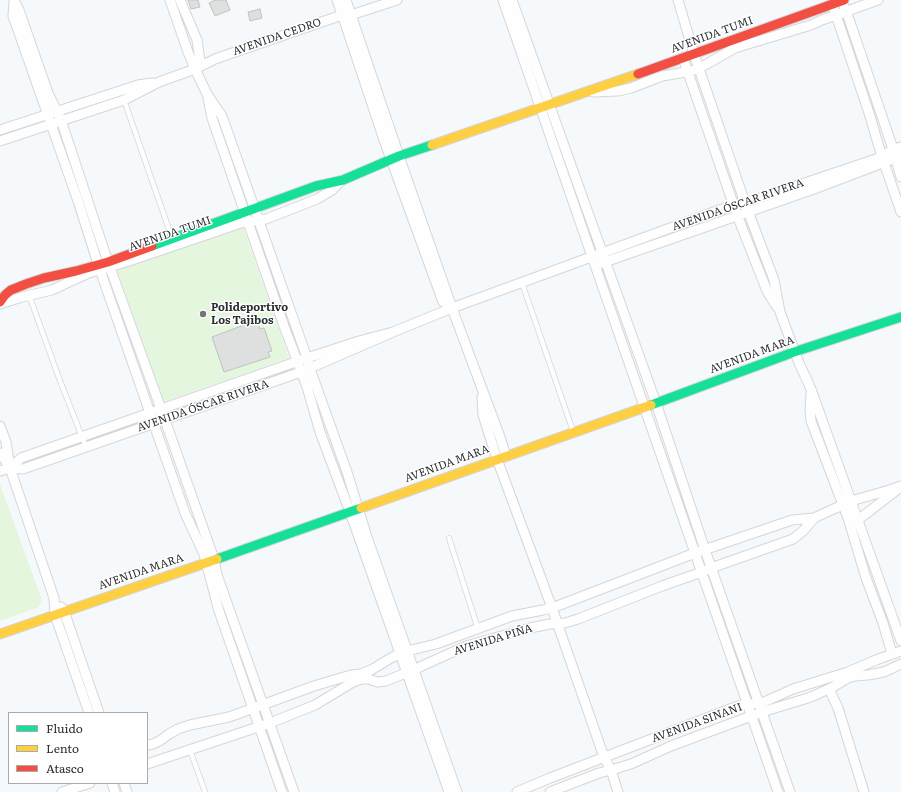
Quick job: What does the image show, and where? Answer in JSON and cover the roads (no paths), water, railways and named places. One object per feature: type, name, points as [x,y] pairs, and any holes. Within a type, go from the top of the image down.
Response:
[{"type":"street","points":[[282,792],[219,611],[210,561],[165,420],[109,265],[61,120],[48,93],[20,10],[14,0],[13,16],[185,513],[204,554],[210,561],[217,575],[294,792]]},
{"type":"street","points":[[170,0],[195,69],[207,94],[222,116],[307,358],[305,371],[306,387],[320,432],[354,510],[403,653],[457,792]]},
{"type":"street","points":[[180,0],[197,40],[200,62],[195,69]]},
{"type":"street","points":[[336,0],[347,15]]},
{"type":"street","points":[[346,0],[347,15],[384,140],[395,158],[449,310],[481,386],[506,456]]},
{"type":"street","name":"AVENIDA CEDRO","points":[[0,141],[124,100],[159,82],[195,69],[215,59],[397,0]]},
{"type":"street","points":[[503,0],[603,257],[656,403],[705,550],[790,792]]},
{"type":"street","points":[[512,0],[594,261],[778,792]]},
{"type":"street","points":[[678,0],[694,54],[774,280],[780,312],[794,352],[811,389],[811,421],[847,503],[858,520],[901,641]]},
{"type":"street","points":[[843,0],[898,152],[901,177]]},
{"type":"street","name":"AVENIDA TUMI","points":[[0,303],[5,295],[11,290],[26,284],[44,278],[109,265],[173,242],[244,211],[316,186],[343,180],[395,158],[684,58],[832,2],[843,0]]},
{"type":"street","name":"AVENIDA TUMI","points":[[587,92],[618,91],[632,88],[662,76],[688,72],[699,68],[735,48],[811,25],[878,0]]},
{"type":"street","points":[[832,2],[901,212]]},
{"type":"street","points":[[684,58],[733,205],[767,291],[780,312]]},
{"type":"street","name":"AVENIDA CEDRO","points":[[0,130],[138,85],[159,82]]},
{"type":"street","points":[[207,94],[212,118],[297,361],[305,371]]},
{"type":"street","name":"AVENIDA ÓSCAR RIVERA","points":[[0,471],[10,468],[23,469],[305,371],[393,332],[449,310],[575,264],[594,261],[733,205],[747,207],[814,189],[883,160],[898,152]]},
{"type":"street","name":"AVENIDA TUMI","points":[[173,242],[241,223],[266,219],[317,199],[332,190],[343,180]]},
{"type":"street","name":"AVENIDA ÓSCAR RIVERA","points":[[603,257],[737,215],[747,207]]},
{"type":"street","name":"AVENIDA TUMI","points":[[0,303],[52,290],[99,268]]},
{"type":"street","name":"AVENIDA MARA","points":[[0,634],[645,407],[794,352],[901,317]]},
{"type":"street","name":"AVENIDA ÓSCAR RIVERA","points":[[10,468],[21,458],[297,361],[359,341],[393,332]]},
{"type":"street","points":[[481,386],[483,415],[497,459],[552,608],[604,757],[611,770],[618,792]]},
{"type":"street","points":[[0,426],[6,442],[10,468],[54,598],[55,615],[90,712]]},
{"type":"street","points":[[0,453],[10,468]]},
{"type":"street","points":[[858,520],[901,486]]},
{"type":"street","name":"AVENIDA PIÑA","points":[[148,745],[162,740],[178,729],[229,717],[314,686],[344,677],[361,674],[403,653],[436,644],[512,616],[552,608],[695,553],[792,520],[814,518],[847,503],[886,492],[901,486]]},
{"type":"street","points":[[847,503],[848,518],[866,578],[883,623],[897,653]]},
{"type":"street","name":"AVENIDA PIÑA","points":[[148,764],[270,723],[315,705],[353,682],[362,679],[378,682],[386,681],[410,672],[451,652],[474,643],[530,628],[565,623],[578,619],[662,586],[793,539],[803,531],[814,518]]},
{"type":"street","points":[[54,598],[64,612],[99,712]]},
{"type":"street","name":"AVENIDA SINANI","points":[[550,792],[599,773],[631,764],[671,746],[752,716],[764,702],[793,689],[848,672],[897,653]]},
{"type":"street","name":"AVENIDA SINANI","points":[[517,792],[738,706],[748,704],[760,707],[811,697],[848,678],[884,672],[901,664]]},
{"type":"street","points":[[410,672],[449,792]]},
{"type":"street","points":[[829,689],[838,708],[864,792]]},
{"type":"street","points":[[62,792],[87,784]]},
{"type":"lane","points":[[120,91],[173,242]]},
{"type":"lane","points":[[522,283],[574,432]]},
{"type":"lane","points":[[26,284],[58,378],[86,447]]},
{"type":"lane","points":[[449,538],[478,628]]},
{"type":"lane","points":[[190,750],[205,792]]},
{"type":"place","name":"Polideportivo Los Tajibos","points":[[203,314]]}]
